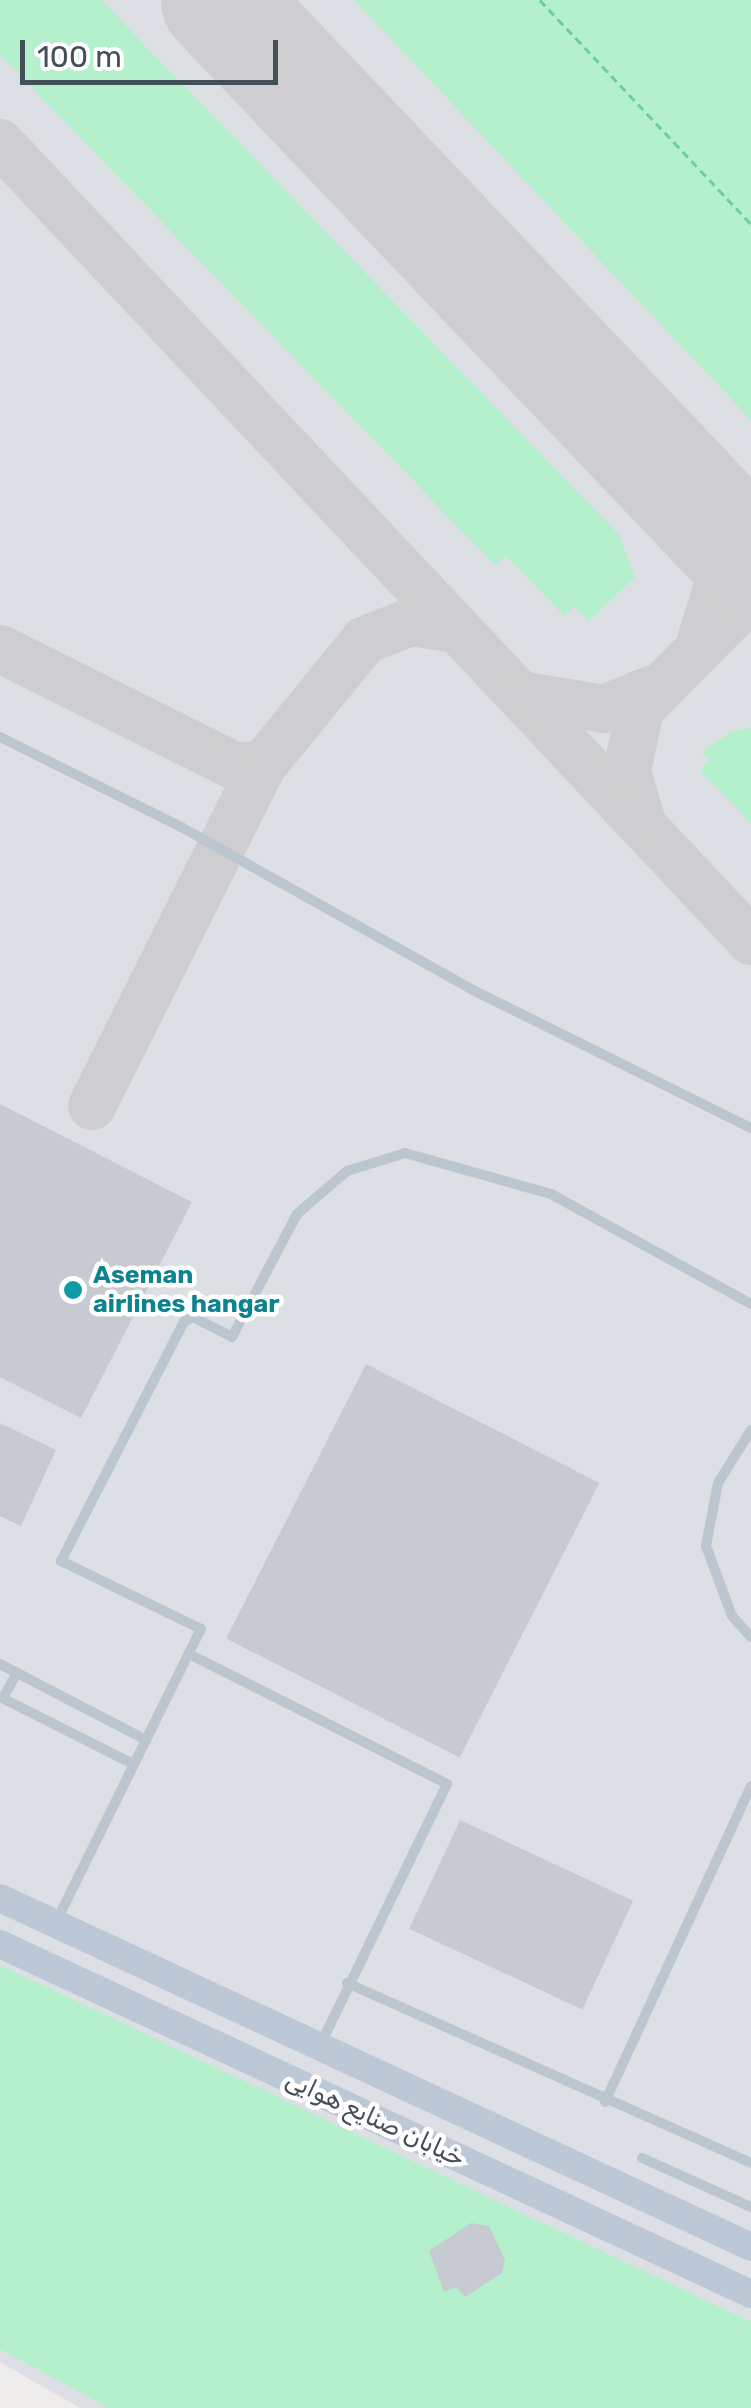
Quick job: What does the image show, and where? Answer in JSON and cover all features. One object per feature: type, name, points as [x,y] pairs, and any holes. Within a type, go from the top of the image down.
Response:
[{"type":"street","name":"خیابان صنایع هوایی","points":[[0,1898],[751,2247]]},
{"type":"street","points":[[37,1962],[55,1924]]},
{"type":"street","name":"خیابان صنایع هوایی","points":[[0,1944],[747,2292]]},
{"type":"street","points":[[302,2085],[320,2046]]},
{"type":"street","points":[[598,2222],[612,2208],[613,2183]]},
{"type":"street","points":[[747,2292],[751,2258]]},
{"type":"lane","points":[[0,737],[184,828],[475,991],[751,1128]]},
{"type":"lane","points":[[55,1924],[201,1630],[61,1561],[184,1322],[192,1317],[232,1337],[297,1214],[347,1171],[405,1153],[552,1194],[751,1304]]},
{"type":"lane","points":[[751,1430],[718,1483],[706,1546],[732,1616],[751,1637]]},
{"type":"lane","points":[[189,1654],[447,1784],[347,1983],[320,2046]]},
{"type":"lane","points":[[0,1664],[146,1740]]},
{"type":"lane","points":[[17,1672],[2,1698],[134,1764]]},
{"type":"lane","points":[[605,2102],[751,1786]]},
{"type":"lane","points":[[347,1983],[605,2102],[751,2163]]},
{"type":"lane","points":[[642,2158],[751,2207]]},
{"type":"path","points":[[540,0],[751,224]]},
{"type":"shaded area","points":[[0,0],[751,0],[751,2408],[80,2408],[0,2362]]},
{"type":"green space","points":[[0,0],[101,0],[619,535],[635,577],[589,621],[574,606],[564,616],[506,556],[495,565],[0,55]]},
{"type":"green space","points":[[354,0],[751,0],[751,420]]},
{"type":"green space","points":[[751,728],[751,823],[700,771],[710,760],[701,752],[731,732]]},
{"type":"green space","points":[[0,1965],[751,2322],[751,2408],[109,2408],[0,2349]]},
{"type":"building","name":"Aseman airlines hangar","points":[[0,1104],[192,1202],[81,1418],[0,1377]]},
{"type":"building","points":[[366,1364],[599,1483],[460,1757],[226,1638]]},
{"type":"building","points":[[0,1423],[56,1450],[21,1526],[0,1516]]},
{"type":"building","points":[[460,1820],[633,1901],[582,2009],[409,1929]]},
{"type":"building","points":[[471,2223],[489,2226],[505,2260],[502,2273],[465,2297],[456,2287],[444,2292],[429,2251]]},
{"type":"taxiway","points":[[0,143],[751,941]]},
{"type":"taxiway","points":[[677,487],[751,521]]},
{"type":"taxiway","points":[[701,640],[719,583],[708,518]]},
{"type":"taxiway","points":[[642,823],[627,771],[640,709],[751,597]]},
{"type":"taxiway","points":[[0,649],[235,766],[263,765],[365,640],[411,622],[456,629]]},
{"type":"taxiway","points":[[520,695],[604,709],[653,689]]},
{"type":"taxiway","points":[[92,1106],[263,765]]},
{"type":"runway","points":[[218,0],[751,560]]},
{"type":"place","name":"Aseman airlines hangar","points":[[73,1290]]}]
